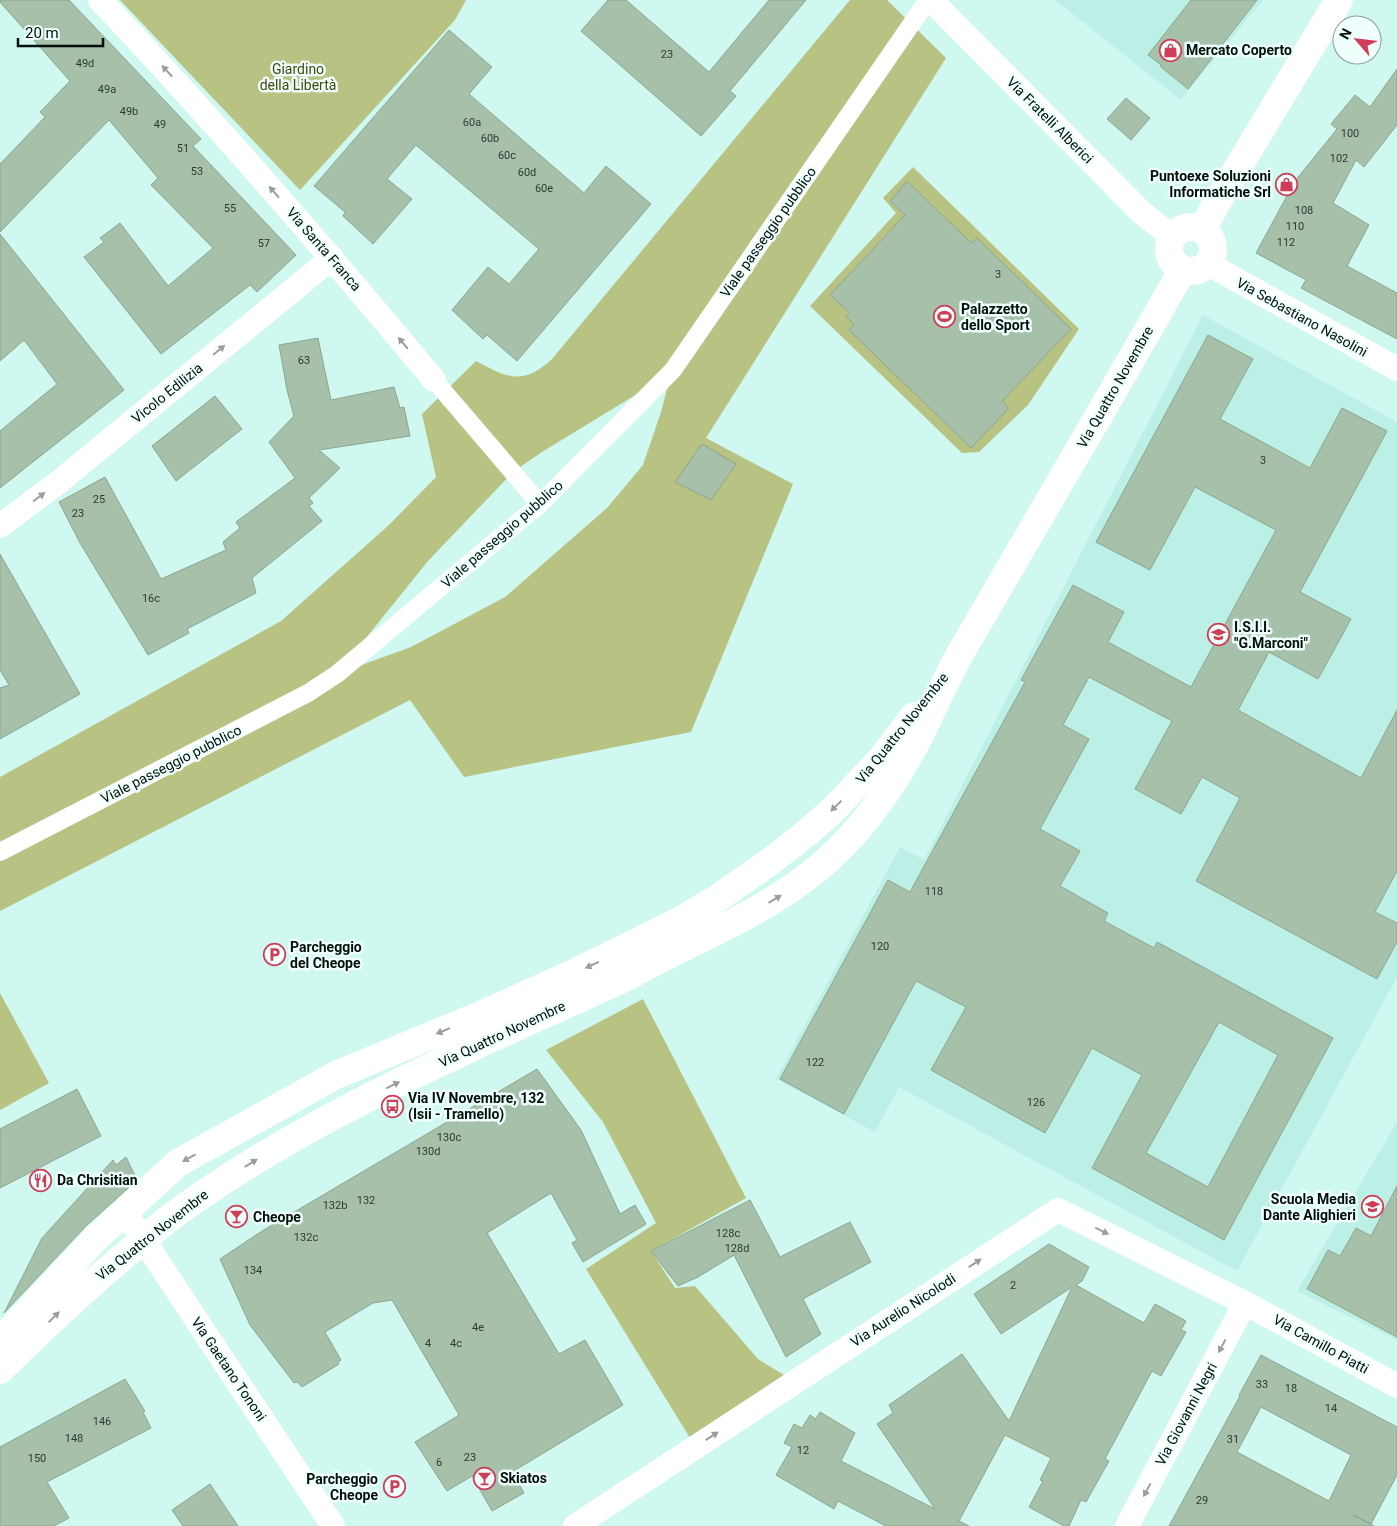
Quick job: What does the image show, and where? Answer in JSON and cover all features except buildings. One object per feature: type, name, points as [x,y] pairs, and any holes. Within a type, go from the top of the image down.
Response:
[{"type":"main road","points":[[1202,230],[1339,0]]},
{"type":"main road","points":[[1190,227],[1202,230],[1211,241],[1213,248],[1196,266],[1173,261],[1169,249],[1173,237],[1183,228],[1190,227]]},
{"type":"main road","name":"Via Quattro Novembre","points":[[0,1370],[63,1308],[143,1240],[208,1190],[328,1118],[452,1057],[640,970],[778,898],[838,851],[873,811],[894,779],[916,742],[956,661],[1196,266]]},
{"type":"main road","name":"Via Quattro Novembre","points":[[0,1341],[97,1237],[178,1163],[336,1075],[476,1017],[608,957],[681,920],[743,880],[808,832],[860,782],[882,758],[956,661]]},
{"type":"main road","points":[[640,970],[653,949],[716,915],[766,882],[787,864],[808,832]]},
{"type":"main road","points":[[476,1017],[500,1021],[554,998],[580,998]]},
{"type":"main road","points":[[208,1190],[230,1153],[301,1110],[311,1090]]},
{"type":"street","name":"Via Santa Franca","points":[[100,0],[170,74],[332,258],[540,504]]},
{"type":"street","name":"Via Fratelli Alberici","points":[[929,0],[1142,213],[1173,237]]},
{"type":"street","name":"Viale passeggio pubblico","points":[[0,852],[308,693],[337,674],[540,504],[673,370],[929,0]]},
{"type":"street","name":"Vicolo Edilizia","points":[[0,526],[67,474],[332,258]]},
{"type":"street","name":"Via Sebastiano Nasolini","points":[[1196,266],[1219,270],[1397,370]]},
{"type":"street","name":"Via Aurelio Nicolodi","points":[[575,1526],[1058,1210],[1245,1302]]},
{"type":"street","name":"Via Gaetano Tononi","points":[[125,1212],[332,1526]]},
{"type":"street","name":"Via Camillo Piatti","points":[[1245,1302],[1397,1386]]},
{"type":"street","name":"Via Giovanni Negri","points":[[1127,1526],[1245,1302]]},
{"type":"shaded area","name":"Mercato Coperto","points":[[1055,0],[1263,0],[1181,100]]},
{"type":"shaded area","name":"I.S.I.I. \"G.Marconi\"","points":[[1203,315],[1397,422],[1397,977],[1237,1271],[899,1087],[875,1132],[776,1079],[900,847],[924,860]]},
{"type":"shaded area","name":"Scuola Media Dante Alighieri","points":[[1397,1122],[1397,1340],[1297,1291]]},
{"type":"green space","name":"Giardino della Libertà","points":[[120,0],[466,0],[455,20],[300,190]]},
{"type":"green space","points":[[850,0],[887,0],[946,58],[706,438],[793,484],[691,732],[464,777],[410,700],[0,911],[0,777],[281,621],[389,525],[436,477],[422,414],[476,361],[506,375],[524,376],[542,368],[552,359]],"holes":[[[672,370],[661,412],[643,465],[607,508],[505,597],[411,647],[337,674],[428,561],[513,472]]]},
{"type":"green space","name":"Palazzetto dello Sport","points":[[913,167],[1079,329],[1028,405],[979,452],[962,453],[810,306],[896,213],[883,198]]},
{"type":"green space","points":[[0,993],[49,1083],[0,1110]]},
{"type":"green space","points":[[643,999],[746,1198],[651,1251],[675,1288],[695,1286],[758,1359],[784,1375],[690,1438],[586,1269],[656,1223],[603,1122],[546,1050]]},
{"type":"place","name":"Mercato Coperto","points":[[1170,50]]},
{"type":"place","name":"Puntoexe Soluzioni Informatiche Srl","points":[[1287,184]]},
{"type":"place","name":"Palazzetto dello Sport","points":[[945,317]]},
{"type":"place","name":"I.S.I.I. \"G.Marconi\"","points":[[1218,635]]},
{"type":"place","name":"Parcheggio del Cheope","points":[[274,955]]},
{"type":"place","name":"Via IV Novembre, 132 (Isii - Tramello)","points":[[392,1106]]},
{"type":"place","name":"Da Chrisitian","points":[[41,1180]]},
{"type":"place","name":"Scuola Media Dante Alighieri","points":[[1372,1207]]},
{"type":"place","name":"Cheope","points":[[237,1217]]},
{"type":"place","name":"Skiatos","points":[[484,1478]]},
{"type":"place","name":"Parcheggio Cheope","points":[[394,1487]]}]
